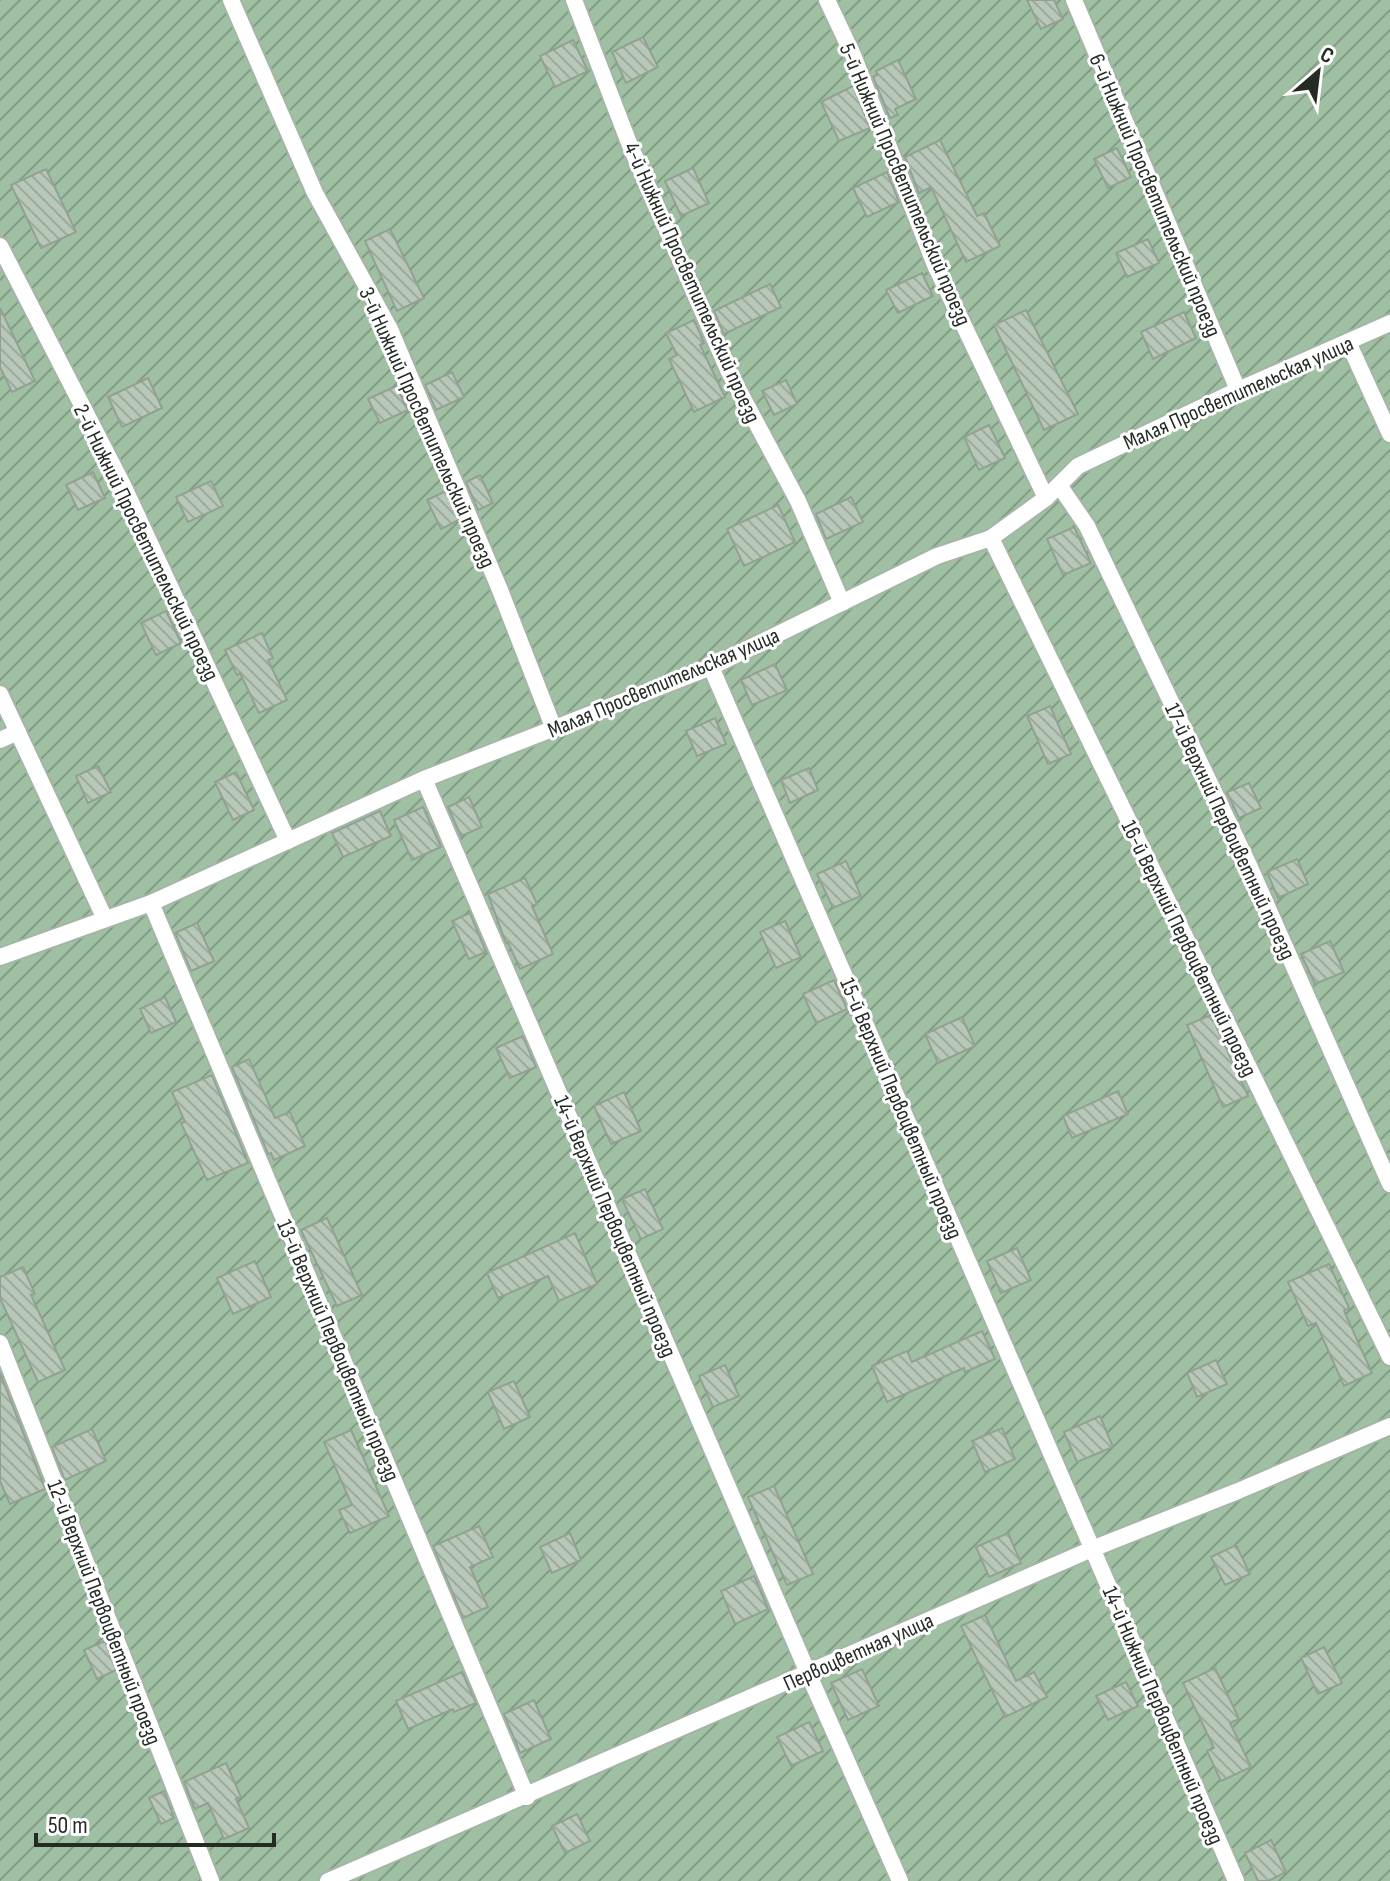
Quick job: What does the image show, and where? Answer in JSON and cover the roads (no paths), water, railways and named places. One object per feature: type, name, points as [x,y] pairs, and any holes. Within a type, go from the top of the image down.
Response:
[{"type":"lane","name":"3-й Нижний Просветительский проезд","points":[[231,0],[315,193],[390,329],[500,590],[554,729]]},
{"type":"lane","name":"4-й Нижний Просветительский проезд","points":[[574,0],[629,143],[729,372],[798,501],[842,603]]},
{"type":"lane","name":"5-й Нижний Просветительский проезд","points":[[827,0],[853,55],[935,265],[1046,498]]},
{"type":"lane","name":"6-й Нижний Просветительский проезд","points":[[1074,0],[1238,390]]},
{"type":"lane","name":"2-й Нижний Просветительский проезд","points":[[0,246],[124,487],[288,841]]},
{"type":"lane","name":"Малая Просветительская улица","points":[[0,957],[151,903],[424,779],[711,667],[937,556],[991,538],[1046,498],[1078,466],[1238,390],[1390,323]]},
{"type":"lane","points":[[1348,342],[1390,434]]},
{"type":"lane","name":"17-й Верхний Первоцветный проезд","points":[[1059,485],[1087,526],[1248,863],[1390,1184]]},
{"type":"lane","name":"16-й Верхний Первоцветный проезд","points":[[991,538],[1390,1357]]},
{"type":"lane","name":"15-й Верхний Первоцветный проезд","points":[[711,667],[1092,1549]]},
{"type":"lane","points":[[0,694],[105,919]]},
{"type":"lane","points":[[0,740],[18,732]]},
{"type":"lane","name":"14-й Верхний Первоцветный проезд","points":[[424,779],[900,1881]]},
{"type":"lane","name":"13-й Верхний Первоцветный проезд","points":[[151,903],[527,1797]]},
{"type":"lane","name":"12-й Верхний Первоцветный проезд","points":[[0,1343],[211,1881]]},
{"type":"lane","name":"Первоцветная улица","points":[[328,1881],[1092,1549],[1389,1428]]},
{"type":"lane","name":"14-й Нижний Первоцветный проезд","points":[[1092,1549],[1236,1881]]}]
